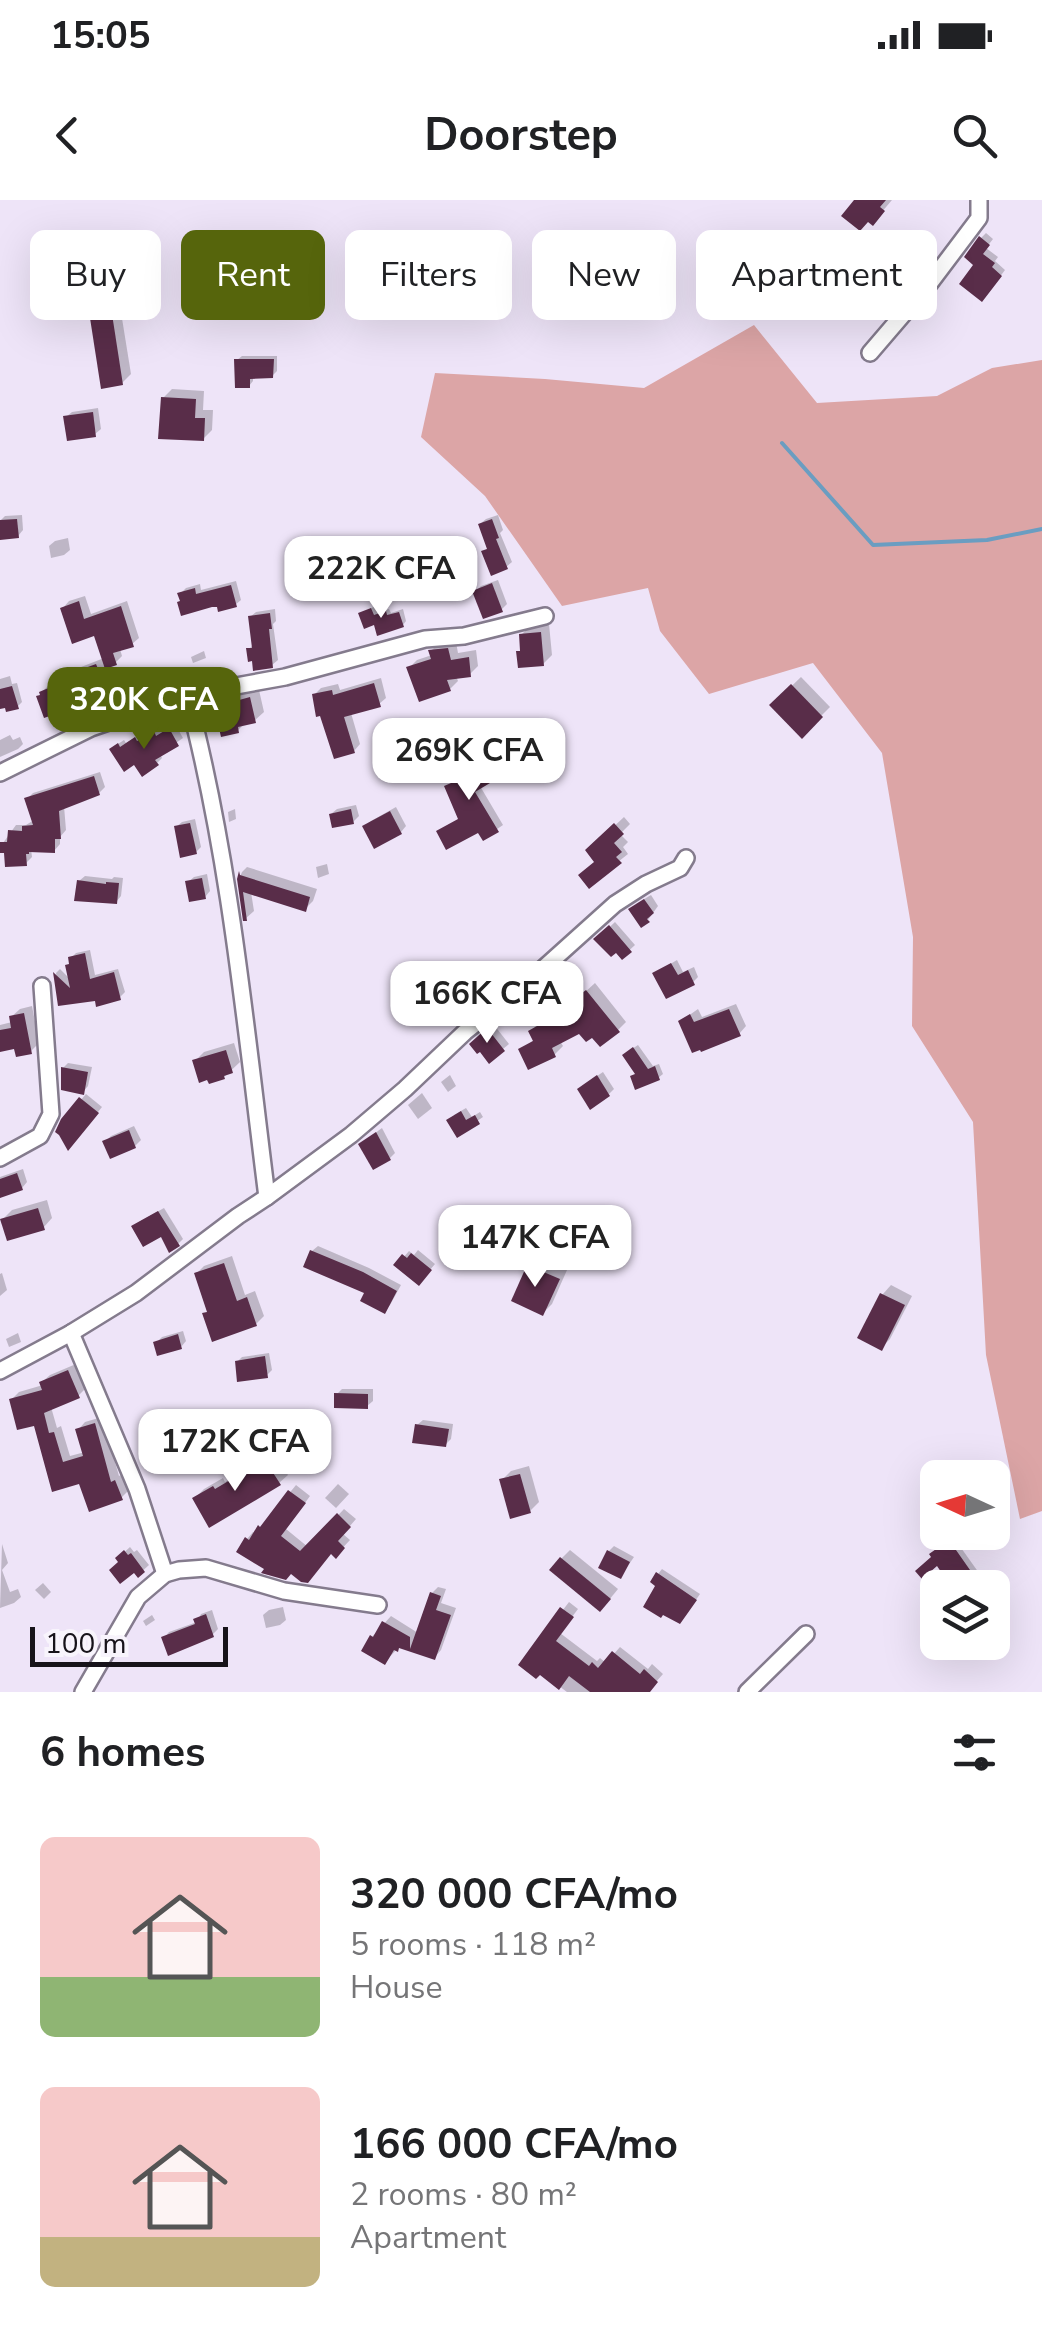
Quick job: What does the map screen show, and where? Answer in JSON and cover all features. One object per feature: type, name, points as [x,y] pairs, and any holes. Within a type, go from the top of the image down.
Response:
[{"type":"street","points":[[870,353],[979,218],[979,200]]},
{"type":"street","points":[[0,774],[91,728],[186,695],[284,678],[425,638],[464,636],[545,616]]},
{"type":"street","points":[[186,695],[198,735],[222,865],[268,1197]]},
{"type":"street","points":[[0,1371],[136,1293],[351,1135],[615,904],[680,868],[686,858]]},
{"type":"street","points":[[0,1158],[40,1136],[51,1114],[42,986]]},
{"type":"street","points":[[71,1333],[136,1490],[165,1574]]},
{"type":"street","points":[[84,1692],[138,1597],[165,1574],[206,1568],[284,1591],[378,1605]]},
{"type":"street","points":[[747,1692],[806,1634]]},
{"type":"shaded area","points":[[754,325],[817,403],[937,396],[992,368],[1042,360],[1042,1511],[1020,1519],[986,1355],[973,1122],[912,1026],[913,937],[882,753],[813,663],[709,694],[660,631],[648,588],[562,606],[485,496],[421,437],[435,373],[644,388]]},
{"type":"building","points":[[854,200],[886,200],[880,207],[885,211],[873,226],[868,222],[859,230],[841,216]]},
{"type":"building","points":[[979,236],[990,245],[983,254],[995,263],[992,267],[1002,276],[982,302],[959,284],[973,265],[964,257]]},
{"type":"building","points":[[90,320],[113,320],[123,385],[101,389]]},
{"type":"building","points":[[234,359],[274,359],[273,378],[250,379],[250,388],[235,388]]},
{"type":"building","points":[[161,397],[196,399],[195,418],[205,418],[204,441],[158,439]]},
{"type":"building","points":[[93,412],[96,437],[67,441],[63,416]]},
{"type":"building","points":[[17,519],[19,538],[0,540],[0,520]]},
{"type":"building","points":[[492,519],[508,569],[491,576],[481,551],[487,549],[478,524]]},
{"type":"building","points":[[492,583],[503,612],[483,619],[472,591]]},
{"type":"building","points":[[231,585],[237,607],[218,612],[217,607],[212,607],[181,616],[177,593],[195,588],[196,594]]},
{"type":"building","points":[[79,601],[84,619],[121,606],[134,647],[113,653],[117,665],[105,669],[94,636],[72,644],[60,608]]},
{"type":"building","points":[[371,608],[374,615],[399,612],[404,627],[377,636],[374,625],[364,629],[358,613]]},
{"type":"building","points":[[270,613],[273,668],[253,671],[246,648],[252,648],[248,616]]},
{"type":"building","points":[[541,632],[544,666],[518,668],[519,634]]},
{"type":"building","points":[[448,648],[451,660],[469,657],[471,677],[447,680],[451,691],[419,702],[406,667],[431,659],[428,650]]},
{"type":"building","points":[[96,664],[112,702],[91,711],[85,697],[44,718],[36,696],[39,692],[68,680],[66,675]]},
{"type":"building","points":[[374,683],[381,707],[344,717],[355,753],[334,759],[320,716],[316,717],[312,694],[332,690],[333,695]]},
{"type":"building","points":[[791,684],[823,717],[802,739],[769,705]]},
{"type":"building","points":[[12,686],[19,709],[6,712],[5,708],[0,709],[0,689]]},
{"type":"building","points":[[250,697],[256,723],[221,737],[213,702]]},
{"type":"building","points":[[169,728],[179,746],[155,760],[159,765],[142,777],[134,765],[124,772],[109,749],[154,731],[156,736]]},
{"type":"building","points":[[479,747],[495,780],[475,792],[499,832],[483,841],[478,833],[446,850],[436,831],[458,819],[444,786],[463,778],[456,763],[469,758],[467,753]]},
{"type":"building","points":[[94,776],[100,795],[59,811],[61,839],[55,839],[55,853],[29,852],[27,866],[5,867],[0,842],[7,842],[8,830],[22,831],[22,826],[33,825],[24,798]]},
{"type":"building","points":[[351,809],[354,824],[332,828],[329,814]]},
{"type":"building","points":[[390,811],[402,834],[374,849],[362,826]]},
{"type":"building","points":[[190,823],[197,854],[180,858],[174,826]]},
{"type":"building","points":[[614,823],[624,834],[614,843],[622,852],[616,857],[622,863],[589,889],[578,875],[594,862],[585,850]]},
{"type":"building","points":[[239,871],[240,875],[310,897],[306,912],[243,892],[247,921],[243,921]]},
{"type":"building","points":[[202,878],[206,899],[189,902],[185,881]]},
{"type":"building","points":[[77,880],[119,883],[117,904],[74,901]]},
{"type":"building","points":[[644,899],[654,913],[641,928],[628,909]]},
{"type":"building","points":[[609,925],[632,952],[622,960],[616,953],[611,957],[593,939]]},
{"type":"building","points":[[85,953],[90,979],[114,972],[121,1000],[96,1007],[95,1001],[58,1006],[53,972],[70,988],[65,965],[69,964],[68,957]]},
{"type":"building","points":[[671,963],[678,975],[688,970],[695,985],[666,999],[652,973]]},
{"type":"building","points":[[586,990],[620,1032],[600,1047],[592,1038],[586,1042],[579,1034],[552,1048],[556,1057],[528,1070],[518,1049],[533,1041],[528,1031],[568,1009],[566,1005]]},
{"type":"building","points":[[729,1009],[741,1036],[692,1053],[678,1021],[690,1014],[694,1022]]},
{"type":"building","points":[[24,1013],[32,1054],[16,1057],[14,1049],[0,1052],[0,1030],[11,1028],[9,1016]]},
{"type":"building","points":[[487,1028],[505,1051],[489,1064],[469,1044]]},
{"type":"building","points":[[633,1047],[648,1069],[655,1066],[660,1080],[635,1090],[630,1076],[635,1074],[622,1055]]},
{"type":"building","points":[[226,1050],[233,1073],[209,1084],[207,1080],[199,1083],[192,1060]]},
{"type":"building","points":[[61,1067],[88,1072],[84,1095],[61,1090]]},
{"type":"building","points":[[597,1075],[610,1096],[590,1110],[577,1089]]},
{"type":"building","points":[[79,1097],[99,1113],[68,1151],[55,1132]]},
{"type":"building","points":[[461,1111],[466,1120],[475,1115],[480,1124],[457,1138],[446,1120]]},
{"type":"building","points":[[129,1130],[136,1148],[110,1159],[102,1141]]},
{"type":"building","points":[[376,1132],[391,1160],[373,1170],[358,1144]]},
{"type":"building","points":[[17,1173],[23,1190],[0,1198],[0,1179]]},
{"type":"building","points":[[38,1208],[45,1230],[7,1241],[0,1219]]},
{"type":"building","points":[[158,1211],[180,1246],[169,1253],[161,1237],[143,1247],[131,1226]]},
{"type":"building","points":[[310,1250],[397,1291],[385,1314],[360,1301],[364,1293],[303,1267]]},
{"type":"building","points":[[411,1253],[432,1270],[419,1286],[393,1265],[402,1254],[407,1258]]},
{"type":"building","points":[[224,1263],[237,1301],[247,1297],[257,1326],[212,1342],[194,1273]]},
{"type":"building","points":[[527,1265],[560,1279],[543,1316],[511,1301]]},
{"type":"building","points":[[880,1293],[905,1305],[882,1351],[857,1338]]},
{"type":"building","points":[[178,1334],[182,1349],[157,1356],[153,1342]]},
{"type":"building","points":[[265,1356],[268,1378],[237,1382],[235,1361]]},
{"type":"building","points":[[68,1370],[80,1398],[44,1413],[49,1433],[54,1432],[63,1462],[83,1456],[75,1429],[95,1423],[111,1482],[115,1480],[123,1500],[89,1512],[79,1484],[52,1492],[34,1426],[17,1430],[9,1399],[42,1390],[39,1382]]},
{"type":"building","points":[[334,1393],[368,1394],[368,1409],[334,1408]]},
{"type":"building","points":[[415,1424],[449,1429],[446,1447],[412,1443]]},
{"type":"building","points":[[259,1463],[262,1468],[268,1465],[281,1485],[209,1528],[192,1498]]},
{"type":"building","points":[[520,1474],[531,1513],[510,1519],[499,1479]]},
{"type":"building","points":[[288,1490],[306,1503],[281,1536],[300,1551],[337,1513],[351,1527],[338,1541],[345,1548],[336,1559],[331,1554],[308,1583],[291,1574],[286,1580],[261,1573],[264,1569],[236,1552]]},
{"type":"building","points":[[124,1550],[145,1572],[138,1578],[134,1573],[120,1584],[109,1570]]},
{"type":"building","points":[[607,1550],[630,1562],[621,1579],[598,1568]]},
{"type":"building","points":[[935,1550],[956,1550],[970,1570],[940,1570],[937,1566],[920,1570],[920,1577],[915,1571],[931,1557],[929,1554]]},
{"type":"building","points":[[560,1557],[611,1599],[600,1612],[549,1570]]},
{"type":"building","points":[[656,1572],[697,1600],[680,1624],[643,1607],[655,1586],[650,1582]]},
{"type":"building","points":[[430,1592],[441,1596],[436,1610],[451,1615],[435,1660],[399,1648],[385,1665],[361,1651],[382,1621],[410,1637],[410,1649]]},
{"type":"building","points":[[560,1607],[574,1617],[556,1641],[589,1666],[592,1662],[598,1668],[612,1651],[640,1674],[644,1669],[658,1682],[650,1692],[590,1692],[569,1676],[559,1690],[518,1665]]},
{"type":"building","points":[[206,1614],[214,1637],[168,1656],[161,1637],[195,1624],[193,1619]]},
{"type":"waterway","points":[[782,443],[873,545],[987,540],[1042,529]]}]
